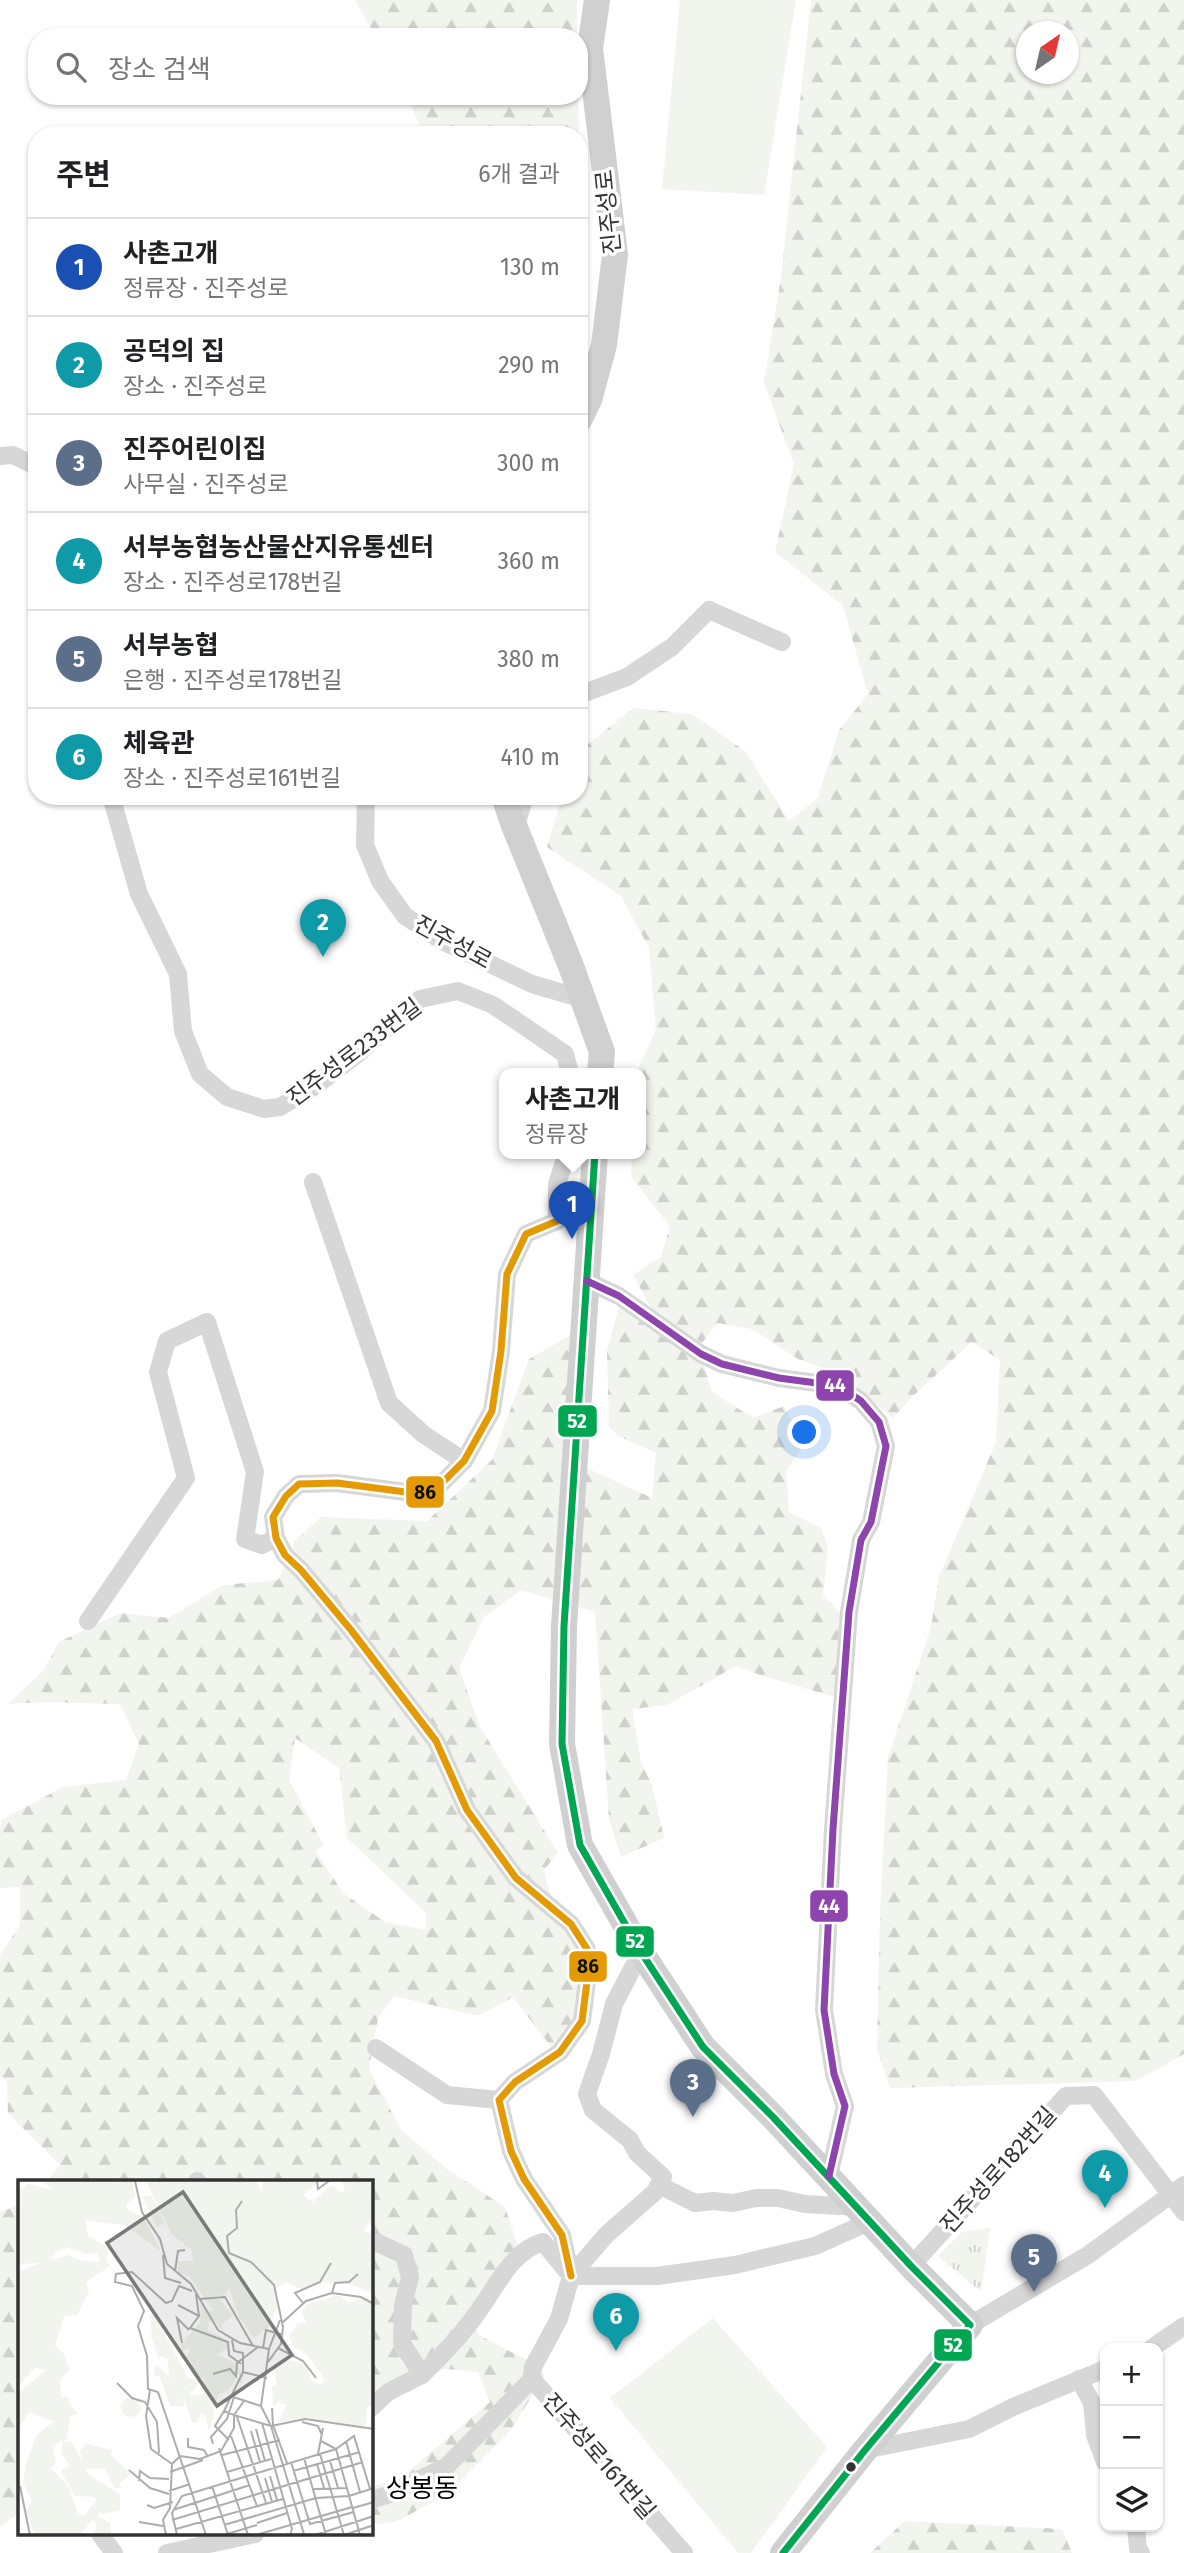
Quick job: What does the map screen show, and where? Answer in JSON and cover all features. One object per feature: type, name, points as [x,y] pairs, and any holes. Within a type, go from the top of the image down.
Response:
[{"type":"main road","name":"진주성로","points":[[588,403],[604,345],[615,255],[590,48],[597,0]]},
{"type":"main road","points":[[508,805],[515,830],[583,999],[601,1052],[600,1068]]},
{"type":"main road","points":[[595,1159],[564,1626],[562,1744],[580,1845],[641,1952],[703,2047],[970,2325],[783,2553]]},
{"type":"street","points":[[0,456],[13,456],[28,463]]},
{"type":"street","points":[[588,692],[626,677],[672,647],[709,610],[782,642]]},
{"type":"street","name":"진주성로233번길","points":[[114,805],[139,894],[178,974],[183,1031],[200,1074],[227,1097],[264,1109],[280,1107],[315,1086],[360,1052],[420,999],[458,991],[493,1005],[563,1052],[568,1068]]},
{"type":"street","name":"진주성로","points":[[366,805],[365,845],[380,881],[405,916],[442,941],[532,984],[583,999]]},
{"type":"street","points":[[515,830],[522,805]]},
{"type":"street","points":[[556,1221],[557,1184],[565,1159]]},
{"type":"street","points":[[313,1182],[390,1403],[423,1434],[464,1461]]},
{"type":"street","points":[[499,2100],[515,2082],[561,2052],[582,2021],[587,1949],[571,1924],[516,1878],[467,1811],[436,1741],[351,1630],[301,1570],[285,1555],[276,1538],[273,1517],[286,1496],[299,1484],[337,1483],[421,1494],[442,1483],[464,1461],[492,1411],[501,1351],[507,1274],[526,1234],[556,1221],[592,1200]]},
{"type":"street","points":[[587,1281],[619,1296],[701,1354],[722,1364],[779,1378],[839,1385],[861,1401],[879,1422],[886,1446],[872,1522],[861,1540],[849,1612],[833,1829],[824,2010],[834,2074],[845,2106],[829,2176]]},
{"type":"street","points":[[88,1621],[187,1478],[158,1372],[167,1341],[206,1322],[255,1472],[245,1539],[262,1545],[276,1538]]},
{"type":"street","points":[[571,2276],[606,2235],[655,2192],[663,2178],[637,2153],[630,2140],[593,2110],[587,2094],[614,2004],[641,1952]]},
{"type":"street","points":[[376,2048],[447,2095],[499,2100]]},
{"type":"street","name":"진주성로182번길","points":[[911,2266],[1066,2096],[1094,2095],[1177,2190]]},
{"type":"street","points":[[499,2100],[510,2151],[524,2179],[562,2235],[571,2276]]},
{"type":"street","points":[[659,2185],[695,2203],[733,2203],[756,2198],[778,2198],[865,2214]]},
{"type":"street","points":[[970,2325],[1088,2255],[1177,2190],[1184,2213]]},
{"type":"street","points":[[571,2276],[657,2276],[735,2265],[815,2246],[865,2214]]},
{"type":"street","points":[[373,2243],[376,2242],[404,2255],[410,2277],[402,2305],[401,2343],[422,2375]]},
{"type":"street","points":[[373,2406],[388,2392],[422,2375],[449,2348],[477,2314],[513,2262],[531,2245],[543,2242],[571,2276]]},
{"type":"street","name":"진주성로161번길","points":[[571,2276],[559,2319],[533,2367],[532,2379],[684,2553]]},
{"type":"street","points":[[1159,2343],[1184,2326]]},
{"type":"street","points":[[865,2450],[969,2429],[1100,2371]]},
{"type":"street","points":[[373,2500],[387,2496],[446,2467],[532,2379]]},
{"type":"street","points":[[1079,2379],[1092,2403],[1100,2447]]},
{"type":"street","points":[[1136,2532],[1138,2549],[1142,2553]]},
{"type":"street","points":[[101,2536],[114,2553]]},
{"type":"street","points":[[167,2553],[214,2548],[249,2536]]},
{"type":"green space","points":[[355,0],[577,0],[577,28],[371,28]]},
{"type":"green space","points":[[680,0],[796,0],[764,195],[662,189]]},
{"type":"green space","points":[[811,0],[1184,0],[1184,2054],[1136,2081],[890,2088],[877,2049],[880,1913],[888,1757],[931,1627],[939,1577],[996,1442],[1000,1360],[972,1342],[893,1418],[840,1374],[798,1359],[752,1329],[717,1323],[702,1343],[654,1313],[633,1275],[661,1257],[670,1226],[631,1177],[632,1159],[646,1159],[646,1068],[638,1068],[656,1030],[649,948],[621,896],[547,847],[559,805],[588,805],[588,744],[634,708],[692,714],[745,751],[789,821],[818,798],[839,730],[868,694],[843,606],[775,552],[794,464],[764,383],[781,277]]},
{"type":"green space","points":[[411,105],[578,105],[579,126],[420,126]]},
{"type":"green space","points":[[619,1307],[650,1324],[703,1362],[712,1392],[753,1418],[784,1406],[804,1445],[786,1471],[789,1512],[821,1528],[828,1547],[823,1595],[841,1614],[835,1697],[736,1666],[667,1705],[632,1709],[641,1762],[652,1785],[664,1838],[621,1857],[609,1818],[595,1612],[521,1590],[484,1617],[459,1668],[480,1727],[558,1853],[544,1870],[557,1921],[588,1961],[584,2035],[558,2056],[513,1997],[478,2016],[394,1996],[378,2018],[369,2069],[401,2130],[447,2169],[505,2207],[522,2258],[469,2317],[479,2335],[530,2362],[545,2375],[510,2431],[448,2493],[398,2521],[378,2524],[373,2521],[373,2486],[403,2476],[490,2402],[478,2372],[424,2367],[373,2392],[373,2180],[49,2180],[60,2165],[8,2113],[7,2082],[0,2076],[0,1955],[20,1925],[20,1887],[0,1888],[2,1820],[63,1787],[126,1780],[139,1744],[120,1704],[8,1704],[43,1671],[59,1642],[120,1613],[169,1618],[223,1585],[278,1580],[295,1541],[321,1517],[427,1521],[492,1460],[529,1359],[572,1334],[578,1464],[652,1498],[656,1453],[618,1436],[609,1426],[607,1351]],"holes":[[[295,1738],[339,1768],[347,1838],[426,1913],[426,1930],[385,1922],[343,1893],[315,1850],[324,1846],[289,1780]]]},
{"type":"green space","points":[[18,2205],[18,2514],[0,2527],[0,2212]]},
{"type":"green space","points":[[990,2228],[980,2291],[938,2256],[962,2232]]},
{"type":"green space","points":[[713,2318],[827,2447],[751,2553],[738,2553],[610,2398]]},
{"type":"green space","points":[[905,2521],[1062,2529],[1072,2553],[870,2553]]},
{"type":"transit line","name":"52","points":[[595,1159],[564,1626],[562,1744],[580,1845],[641,1952],[703,2047],[970,2325],[783,2553]]},
{"type":"transit line","name":"86","points":[[571,2276],[562,2235],[524,2179],[511,2151],[499,2100],[515,2082],[560,2052],[582,2021],[588,1974],[587,1949],[571,1924],[516,1878],[467,1810],[436,1741],[351,1630],[301,1570],[285,1555],[276,1538],[273,1517],[286,1496],[299,1484],[337,1483],[421,1494],[442,1483],[464,1461],[492,1411],[501,1351],[507,1274],[526,1234],[557,1221],[592,1200]]},
{"type":"transit line","name":"44","points":[[587,1281],[619,1296],[701,1354],[722,1364],[779,1378],[839,1386],[861,1401],[879,1422],[886,1446],[871,1522],[861,1540],[849,1612],[833,1829],[824,2010],[834,2074],[845,2106],[829,2176]]},
{"type":"place","name":"공덕의 집","points":[[323,957]]},
{"type":"place","name":"사촌고개","points":[[572,1239]]},
{"type":"place","name":"진주어린이집","points":[[693,2117]]},
{"type":"place","name":"서부농협농산물산지유통센터","points":[[1105,2208]]},
{"type":"place","name":"서부농협","points":[[1034,2292]]},
{"type":"place","name":"체육관","points":[[616,2351]]},
{"type":"district","name":"상봉동","points":[[422,2488]]}]
